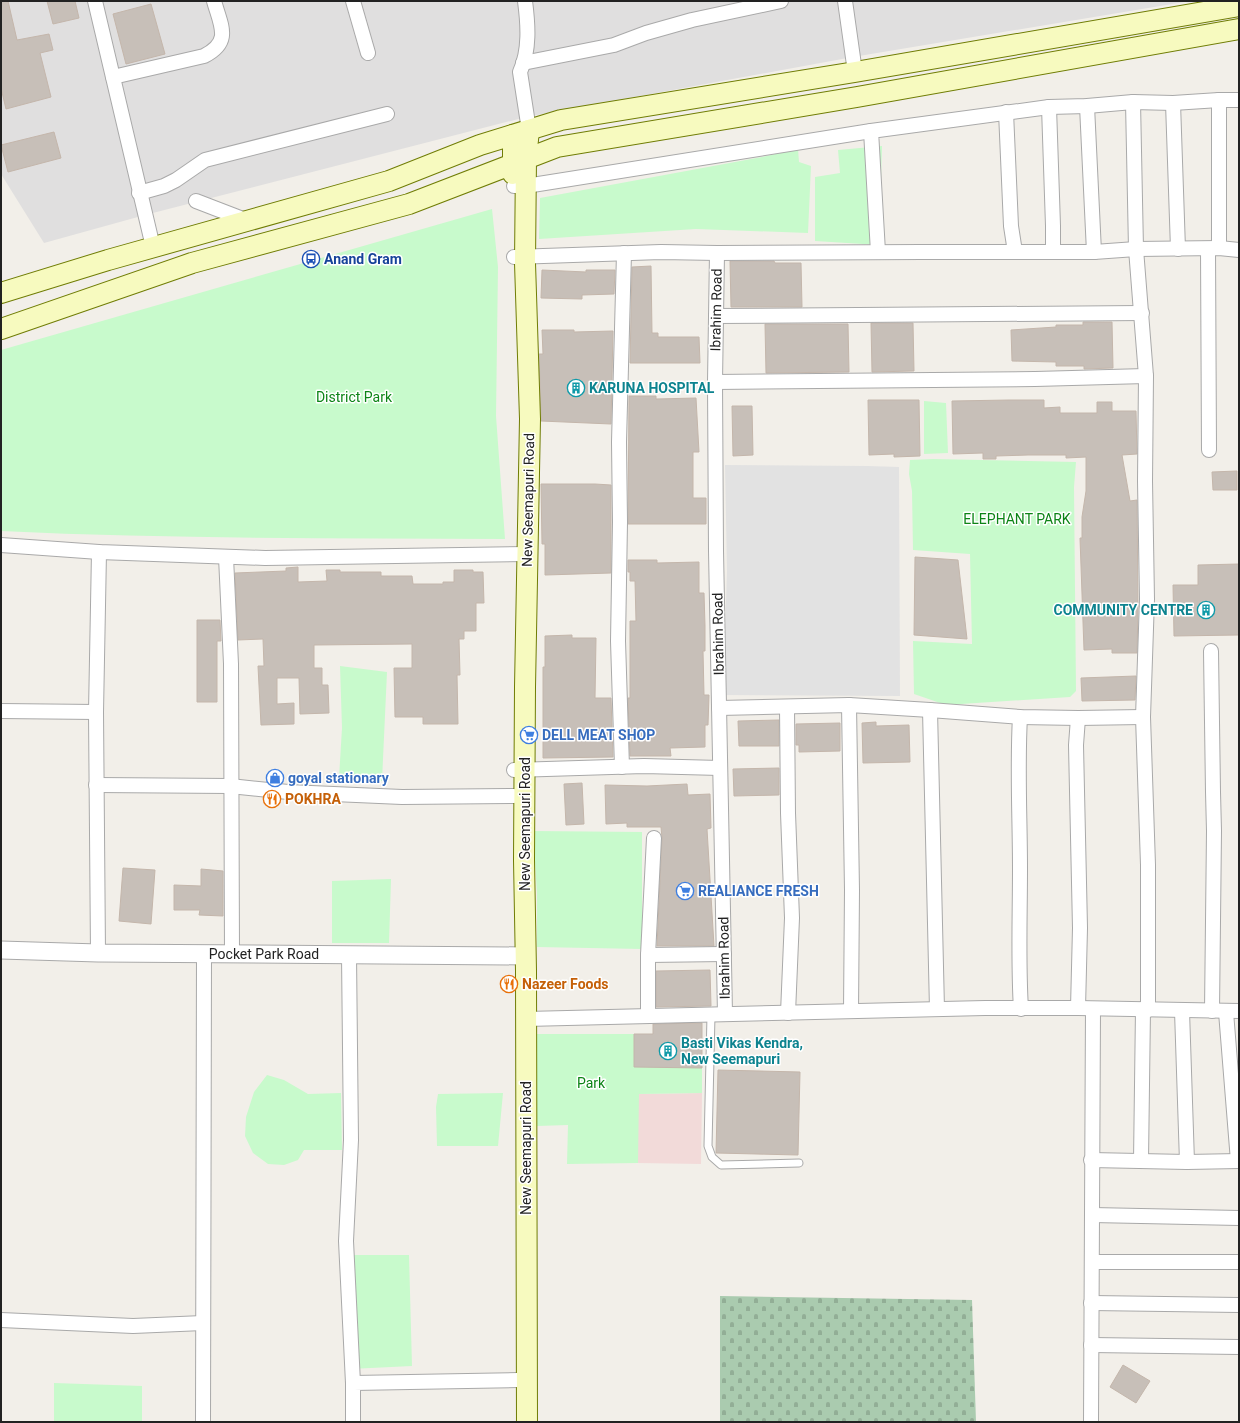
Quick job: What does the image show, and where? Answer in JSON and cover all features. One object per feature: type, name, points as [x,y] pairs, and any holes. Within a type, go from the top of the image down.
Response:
[{"type":"main road","points":[[1,293],[153,247],[389,181],[480,145],[561,120],[855,72],[1239,6]]},
{"type":"main road","points":[[1,329],[192,263],[408,204],[557,147],[857,98],[1239,29]]},
{"type":"main road","name":"New Seemapuri Road","points":[[518,1422],[521,956],[519,770],[521,554],[516,435],[521,132]]},
{"type":"main road","name":"New Seemapuri Road","points":[[519,770],[514,796],[521,956],[526,1019],[527,1422]]},
{"type":"street","points":[[95,1],[139,193],[153,247]]},
{"type":"street","points":[[113,77],[204,56],[212,52],[218,47],[222,38],[222,29],[214,1]]},
{"type":"street","points":[[353,1],[368,53]]},
{"type":"street","points":[[521,132],[520,72],[524,63],[528,34],[525,1]]},
{"type":"street","points":[[524,63],[614,44],[692,20],[781,1]]},
{"type":"street","points":[[845,1],[855,72]]},
{"type":"street","points":[[1210,450],[1213,248],[1219,100]]},
{"type":"street","points":[[520,186],[871,131],[1006,112],[1049,107],[1087,106],[1133,102],[1173,103],[1239,100]]},
{"type":"street","points":[[1133,102],[1136,249],[1146,376],[1145,480],[1147,599],[1143,717],[1148,865],[1146,1009],[1140,1161]]},
{"type":"street","points":[[1173,103],[1178,249]]},
{"type":"street","points":[[1087,106],[1094,252]]},
{"type":"street","points":[[1049,107],[1053,226],[1052,252]]},
{"type":"street","points":[[1006,112],[1011,226],[1015,252]]},
{"type":"street","points":[[139,193],[164,186],[176,180],[205,160],[387,114]]},
{"type":"street","points":[[871,131],[878,252]]},
{"type":"street","points":[[196,201],[248,221]]},
{"type":"street","points":[[520,256],[661,252],[1094,252],[1136,249],[1213,248],[1239,250]]},
{"type":"street","points":[[622,767],[618,655],[620,522],[619,442],[624,253]]},
{"type":"street","name":"Ibrahim Road","points":[[717,253],[715,382],[724,954],[718,1015]]},
{"type":"street","points":[[716,316],[1142,313]]},
{"type":"street","points":[[715,382],[1035,379],[1146,376]]},
{"type":"street","points":[[1,545],[99,552],[265,558],[521,554]]},
{"type":"street","points":[[98,953],[96,712],[99,552]]},
{"type":"street","points":[[226,557],[231,664],[230,786],[232,954]]},
{"type":"street","points":[[1211,651],[1214,831],[1212,1011]]},
{"type":"street","points":[[719,708],[849,705],[1020,717],[1143,717]]},
{"type":"street","points":[[849,705],[852,890],[851,1011]]},
{"type":"street","points":[[787,707],[788,814],[792,918],[788,1013]]},
{"type":"street","points":[[930,710],[937,1009]]},
{"type":"street","points":[[1,711],[96,712]]},
{"type":"street","points":[[1020,717],[1018,742],[1020,869],[1019,977],[1021,1009]]},
{"type":"street","points":[[1078,718],[1076,745],[1080,928],[1078,1008]]},
{"type":"street","points":[[519,770],[644,766],[720,768]]},
{"type":"street","points":[[96,785],[230,786],[288,792],[402,797],[514,796]]},
{"type":"street","points":[[648,1016],[648,955],[654,838]]},
{"type":"street","name":"Pocket Park Road","points":[[1,950],[98,953],[521,956]]},
{"type":"street","points":[[203,1422],[204,954]]},
{"type":"street","points":[[648,955],[724,954]]},
{"type":"street","points":[[349,955],[350,1140],[346,1241],[353,1383],[353,1422]]},
{"type":"street","points":[[526,1019],[937,1009],[1078,1008],[1233,1012],[1238,1161],[1186,1162],[1091,1160]]},
{"type":"street","points":[[1091,1422],[1091,1160],[1093,1009]]},
{"type":"street","points":[[1182,1011],[1186,1162]]},
{"type":"street","points":[[1092,1215],[1239,1218]]},
{"type":"street","points":[[1092,1262],[1239,1262]]},
{"type":"street","points":[[1091,1303],[1239,1305]]},
{"type":"street","points":[[1,1320],[132,1326],[203,1323]]},
{"type":"street","points":[[1091,1345],[1239,1347]]},
{"type":"street","points":[[353,1383],[518,1380]]},
{"type":"lane","points":[[718,1015],[708,1146],[712,1157],[721,1165],[799,1163]]},
{"type":"shaded area","points":[[1,1],[1190,1],[853,57],[526,117],[145,215],[44,243],[1,174]]},
{"type":"shaded area","points":[[725,465],[899,467],[900,696],[723,695],[727,571]]},
{"type":"shaded area","points":[[702,1093],[701,1164],[638,1163],[638,1094]]},
{"type":"green space","points":[[882,146],[879,245],[815,241],[815,177],[840,173],[838,150]]},
{"type":"green space","points":[[798,149],[799,162],[811,166],[808,233],[696,229],[539,239],[540,198]]},
{"type":"green space","name":"District Park","points":[[492,209],[498,267],[496,416],[505,539],[190,537],[1,531],[1,350]]},
{"type":"green space","points":[[924,401],[946,403],[948,453],[924,454]]},
{"type":"green space","name":"ELEPHANT PARK","points":[[933,459],[1076,462],[1074,487],[1076,691],[1070,697],[946,705],[914,694],[913,641],[972,644],[970,554],[913,550],[912,491],[909,474],[910,460]]},
{"type":"green space","points":[[340,666],[387,672],[382,781],[339,778],[342,728]]},
{"type":"green space","points":[[533,831],[642,832],[642,949],[537,947],[537,894]]},
{"type":"green space","points":[[391,879],[389,943],[332,943],[332,881]]},
{"type":"green space","name":"Park","points":[[536,1034],[702,1034],[702,1093],[639,1094],[638,1163],[567,1164],[568,1125],[537,1126]]},
{"type":"green space","points":[[267,1075],[284,1080],[308,1094],[341,1093],[342,1150],[304,1150],[298,1160],[284,1165],[268,1164],[253,1153],[245,1136],[246,1117],[254,1092]]},
{"type":"green space","points":[[503,1093],[498,1146],[437,1146],[436,1107],[438,1094]]},
{"type":"green space","points":[[349,1255],[409,1255],[412,1366],[350,1369]]},
{"type":"green space","points":[[720,1296],[972,1300],[976,1422],[720,1422]]},
{"type":"green space","points":[[54,1383],[142,1386],[142,1422],[54,1422]]},
{"type":"building","points":[[1,1],[8,1],[17,40],[49,34],[53,50],[40,53],[51,97],[6,109],[1,88]]},
{"type":"building","points":[[47,1],[75,1],[79,18],[53,24]]},
{"type":"building","points":[[151,4],[165,54],[126,64],[113,14]]},
{"type":"building","points":[[54,132],[61,158],[8,172],[1,145]]},
{"type":"building","points":[[730,261],[774,261],[775,263],[801,263],[802,307],[731,307]]},
{"type":"building","points":[[651,266],[652,333],[658,333],[658,337],[699,337],[700,363],[630,363],[632,267]]},
{"type":"building","points":[[542,270],[586,272],[586,270],[615,270],[614,294],[582,295],[582,299],[541,298]]},
{"type":"building","points":[[1083,322],[1112,322],[1113,368],[1084,369],[1084,366],[1056,366],[1056,362],[1012,361],[1011,330],[1056,327],[1056,325],[1083,325]]},
{"type":"building","points":[[871,323],[913,323],[914,371],[872,372]]},
{"type":"building","points":[[765,324],[848,324],[849,372],[766,373]]},
{"type":"building","name":"KARUNA HOSPITAL","points":[[542,330],[574,330],[574,332],[613,331],[611,424],[541,421],[539,354],[543,354]]},
{"type":"building","points":[[629,396],[656,396],[656,399],[696,398],[699,452],[693,452],[693,498],[706,498],[706,524],[628,524]]},
{"type":"building","points":[[868,400],[919,400],[920,456],[894,457],[894,454],[869,455]]},
{"type":"building","points":[[1044,400],[1044,408],[1060,407],[1060,413],[1097,413],[1097,402],[1112,402],[1112,411],[1136,411],[1137,454],[1122,455],[1130,501],[1137,500],[1137,653],[1112,653],[1112,649],[1084,650],[1080,538],[1082,538],[1082,517],[1086,491],[1086,457],[1066,458],[1066,455],[1028,455],[996,456],[996,459],[983,459],[983,453],[953,454],[952,401]]},
{"type":"building","points":[[732,406],[752,406],[753,455],[733,456]]},
{"type":"building","points":[[1237,471],[1237,490],[1213,490],[1212,472]]},
{"type":"building","points":[[541,484],[611,485],[611,573],[545,575],[545,544],[542,544]]},
{"type":"building","points":[[915,557],[958,560],[967,639],[914,635]]},
{"type":"building","points":[[628,560],[657,560],[657,563],[699,562],[699,593],[704,593],[704,695],[709,695],[708,725],[705,725],[705,747],[670,748],[671,756],[630,756],[628,698],[630,698],[630,621],[636,621],[635,581],[630,581]]},
{"type":"building","name":"COMMUNITY CENTRE","points":[[1239,564],[1239,635],[1174,636],[1173,585],[1198,585],[1198,565]]},
{"type":"building","points":[[298,567],[298,582],[327,581],[326,570],[340,570],[340,572],[381,572],[381,576],[412,576],[413,584],[443,584],[443,582],[454,582],[454,570],[473,570],[473,572],[483,572],[484,603],[476,603],[476,631],[464,631],[464,639],[459,639],[460,675],[457,675],[458,724],[423,724],[423,717],[395,717],[394,668],[412,668],[412,644],[314,645],[314,668],[322,668],[322,685],[328,685],[329,713],[300,714],[299,678],[277,678],[277,704],[294,703],[294,724],[261,725],[258,666],[264,666],[263,639],[238,640],[235,573],[286,571],[286,568]]},
{"type":"building","points":[[197,620],[220,620],[221,641],[217,641],[217,702],[197,702]]},
{"type":"building","points":[[572,635],[572,638],[596,638],[595,698],[611,698],[613,757],[543,758],[543,667],[545,667],[545,636]]},
{"type":"building","points":[[1136,676],[1135,700],[1082,701],[1081,678]]},
{"type":"building","points":[[779,720],[779,746],[739,746],[738,721]]},
{"type":"building","points":[[876,722],[876,726],[909,725],[910,762],[863,763],[862,723]]},
{"type":"building","points":[[840,723],[840,751],[799,752],[799,745],[796,745],[796,724]]},
{"type":"building","points":[[779,768],[779,795],[734,796],[733,769]]},
{"type":"building","points":[[582,783],[584,824],[566,825],[564,784]]},
{"type":"building","points":[[687,784],[688,795],[710,794],[711,828],[707,829],[714,946],[657,946],[662,838],[661,827],[627,827],[627,823],[606,824],[605,785],[647,786]]},
{"type":"building","points":[[123,868],[155,870],[151,924],[119,921]]},
{"type":"building","points":[[201,869],[223,871],[223,916],[199,915],[200,910],[174,910],[174,885],[201,886]]},
{"type":"building","points":[[710,970],[711,1006],[656,1007],[656,971]]},
{"type":"building","name":"Basti Vikas Kendra, New Seemapuri","points":[[702,1023],[702,1068],[634,1067],[634,1034],[653,1034],[653,1024]]},
{"type":"building","points":[[718,1070],[800,1072],[798,1155],[716,1153]]},
{"type":"building","points":[[1123,1365],[1150,1381],[1136,1403],[1110,1387]]},
{"type":"place","name":"Anand Gram","points":[[311,259]]},
{"type":"place","name":"KARUNA HOSPITAL","points":[[576,388]]},
{"type":"place","name":"COMMUNITY CENTRE","points":[[1206,610]]},
{"type":"place","name":"DELL MEAT SHOP","points":[[529,735]]},
{"type":"place","name":"goyal stationary","points":[[275,778]]},
{"type":"place","name":"POKHRA","points":[[272,799]]},
{"type":"place","name":"REALIANCE FRESH","points":[[685,891]]},
{"type":"place","name":"Nazeer Foods","points":[[509,984]]},
{"type":"place","name":"Basti Vikas Kendra, New Seemapuri","points":[[668,1051]]}]
